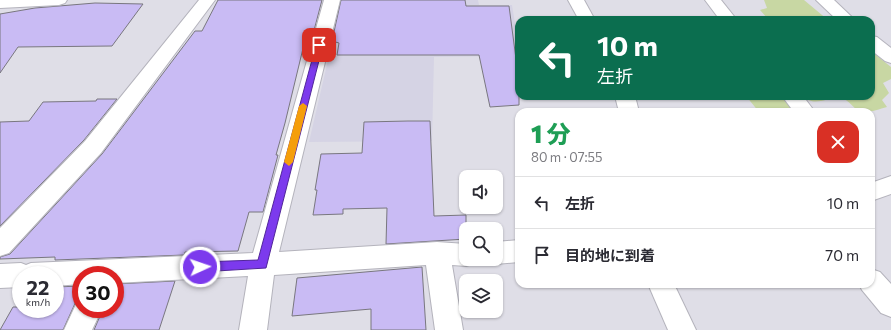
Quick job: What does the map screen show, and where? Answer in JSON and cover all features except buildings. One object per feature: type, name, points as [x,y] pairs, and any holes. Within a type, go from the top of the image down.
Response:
[{"type":"street","points":[[0,3],[59,0]]},
{"type":"street","points":[[0,245],[93,147],[207,0]]},
{"type":"street","points":[[253,330],[262,264],[332,0]]},
{"type":"street","points":[[576,0],[585,16]]},
{"type":"street","points":[[713,0],[726,16]]},
{"type":"street","points":[[824,0],[842,16]]},
{"type":"street","points":[[875,44],[891,57]]},
{"type":"street","points":[[795,100],[802,108]]},
{"type":"street","points":[[875,191],[891,186]]},
{"type":"street","points":[[503,252],[515,251]]},
{"type":"street","points":[[437,253],[449,330]]},
{"type":"street","points":[[124,272],[437,253],[459,255]]},
{"type":"street","points":[[0,276],[12,275]]},
{"type":"street","points":[[875,286],[891,304]]},
{"type":"street","points":[[663,288],[682,330]]},
{"type":"street","points":[[78,330],[84,318]]},
{"type":"shaded area","points":[[342,0],[478,0],[479,5],[512,5],[515,23],[515,56],[434,57],[432,141],[309,142]]},
{"type":"green space","points":[[764,0],[804,0],[823,16],[765,16],[760,10],[767,8]]},
{"type":"green space","points":[[875,54],[891,67],[891,79],[883,83],[889,93],[882,100],[887,107],[875,110],[875,108],[855,108],[846,100],[875,100]]},
{"type":"green space","points":[[749,100],[788,100],[795,108],[756,108]]},
{"type":"green space","points":[[807,100],[823,100],[818,101]]},
{"type":"slow traffic","points":[[289,162],[303,106]]},
{"type":"route","points":[[200,267],[262,264],[319,45]]}]
